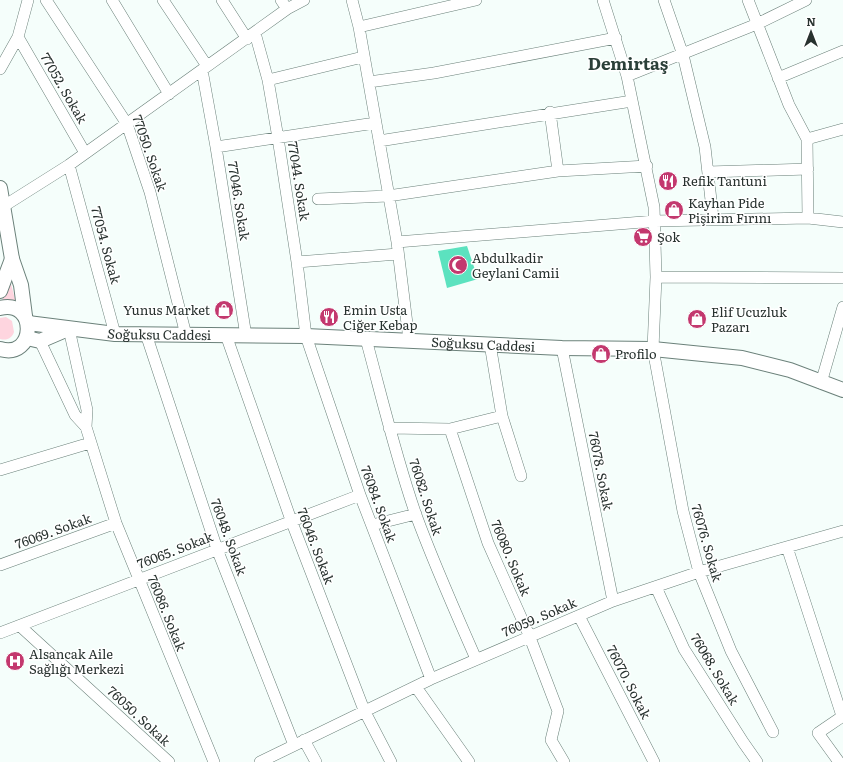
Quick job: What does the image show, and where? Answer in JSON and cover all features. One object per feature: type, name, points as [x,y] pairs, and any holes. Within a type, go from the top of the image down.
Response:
[{"type":"street","points":[[0,69],[3,53],[18,37],[28,0]]},
{"type":"street","name":"77050. Sokak","points":[[46,0],[127,124],[150,192],[186,335]]},
{"type":"street","points":[[112,0],[169,94]]},
{"type":"street","points":[[163,0],[205,68]]},
{"type":"street","name":"77044. Sokak","points":[[222,0],[251,36],[268,80],[298,262],[306,336]]},
{"type":"street","points":[[4,206],[69,165],[251,36],[284,5],[304,0]]},
{"type":"street","points":[[352,0],[359,26],[363,57],[369,82],[378,141],[397,242],[409,340]]},
{"type":"street","points":[[359,26],[476,0]]},
{"type":"street","name":"76076. Sokak","points":[[603,0],[627,76],[647,166],[654,207],[656,277],[653,349],[683,511],[699,572],[731,651],[773,732]]},
{"type":"street","points":[[664,0],[683,55],[705,147],[713,218]]},
{"type":"street","points":[[748,0],[789,105],[807,139],[808,218]]},
{"type":"street","points":[[627,76],[683,55],[757,24],[806,0]]},
{"type":"street","name":"77052. Sokak","points":[[18,37],[85,153]]},
{"type":"street","points":[[369,82],[434,73],[616,38]]},
{"type":"street","points":[[778,78],[843,51]]},
{"type":"street","points":[[268,80],[363,57]]},
{"type":"street","name":"77046. Sokak","points":[[205,68],[246,336]]},
{"type":"street","points":[[378,141],[550,112],[632,101]]},
{"type":"street","points":[[550,112],[558,171]]},
{"type":"street","points":[[216,147],[375,123]]},
{"type":"street","points":[[807,139],[843,128]]},
{"type":"street","name":"77054. Sokak","points":[[69,165],[115,334]]},
{"type":"street","points":[[318,199],[388,196],[558,171],[647,166]]},
{"type":"street","points":[[708,172],[808,169]]},
{"type":"street","points":[[0,188],[12,259],[21,285],[27,320],[33,339]]},
{"type":"street","points":[[397,242],[655,221],[713,218],[808,218],[843,222]]},
{"type":"street","points":[[298,262],[398,254]]},
{"type":"street","points":[[0,291],[12,259]]},
{"type":"street","points":[[656,277],[843,278]]},
{"type":"street","points":[[822,383],[843,307]]},
{"type":"street","name":"Soğuksu Caddesi","points":[[0,308],[13,308],[27,320],[69,329],[115,334],[306,336],[562,348],[653,349],[742,358],[790,370],[843,390]]},
{"type":"street","points":[[4,352],[17,348],[33,339],[69,329]]},
{"type":"street","name":"76086. Sokak","points":[[69,329],[87,410],[86,427],[116,523],[214,762]]},
{"type":"street","name":"76048. Sokak","points":[[146,334],[217,549],[294,746]]},
{"type":"street","name":"76046. Sokak","points":[[226,335],[291,520],[364,710],[391,762]]},
{"type":"street","name":"76084. Sokak","points":[[306,336],[360,495],[431,679]]},
{"type":"street","name":"76086. Sokak","points":[[33,339],[75,414],[86,427]]},
{"type":"street","name":"76082. Sokak","points":[[366,339],[390,428],[416,514],[436,569],[476,658]]},
{"type":"street","points":[[490,344],[502,416],[521,476]]},
{"type":"street","name":"76078. Sokak","points":[[562,348],[613,601]]},
{"type":"street","points":[[390,428],[450,429],[502,416]]},
{"type":"street","name":"76080. Sokak","points":[[450,429],[488,543],[530,635],[558,711],[551,740],[564,762]]},
{"type":"street","points":[[0,470],[90,443]]},
{"type":"street","name":"76065. Sokak","points":[[0,633],[291,520],[360,495]]},
{"type":"street","points":[[372,525],[416,514]]},
{"type":"street","name":"76069. Sokak","points":[[0,565],[116,523]]},
{"type":"street","name":"76059. Sokak","points":[[260,762],[364,710],[476,658],[613,601],[699,572],[843,531]]},
{"type":"street","points":[[788,547],[842,716],[818,733],[839,762]]},
{"type":"street","name":"76068. Sokak","points":[[656,587],[684,649],[757,762]]},
{"type":"street","name":"76070. Sokak","points":[[579,616],[654,762]]},
{"type":"street","name":"76050. Sokak","points":[[20,626],[169,762]]},
{"type":"street","points":[[416,687],[469,762]]},
{"type":"street","points":[[304,740],[316,762]]},
{"type":"shaded area","points":[[10,280],[16,303],[1,303]]},
{"type":"shaded area","points":[[6,317],[12,321],[14,332],[12,336],[5,340],[0,339],[0,318]]},
{"type":"building","name":"Abdulkadir Geylani Camii","points":[[467,246],[478,279],[447,288],[438,251]]},
{"type":"place","name":"Refik Tantuni","points":[[668,181]]},
{"type":"place","name":"Kayhan Pide Pişirim Fırını","points":[[674,210]]},
{"type":"place","name":"Şok","points":[[643,237]]},
{"type":"place","name":"Abdulkadir Geylani Camii","points":[[458,265]]},
{"type":"place","name":"Yunus Market","points":[[224,310]]},
{"type":"place","name":"Emin Usta Ciğer Kebap","points":[[329,317]]},
{"type":"place","name":"Elif Ucuzluk Pazarı","points":[[697,319]]},
{"type":"place","name":"Profilo","points":[[601,354]]},
{"type":"place","name":"Alsancak Aile Sağlığı Merkezi","points":[[15,661]]},
{"type":"district","name":"Demirtaş","points":[[628,64]]}]
